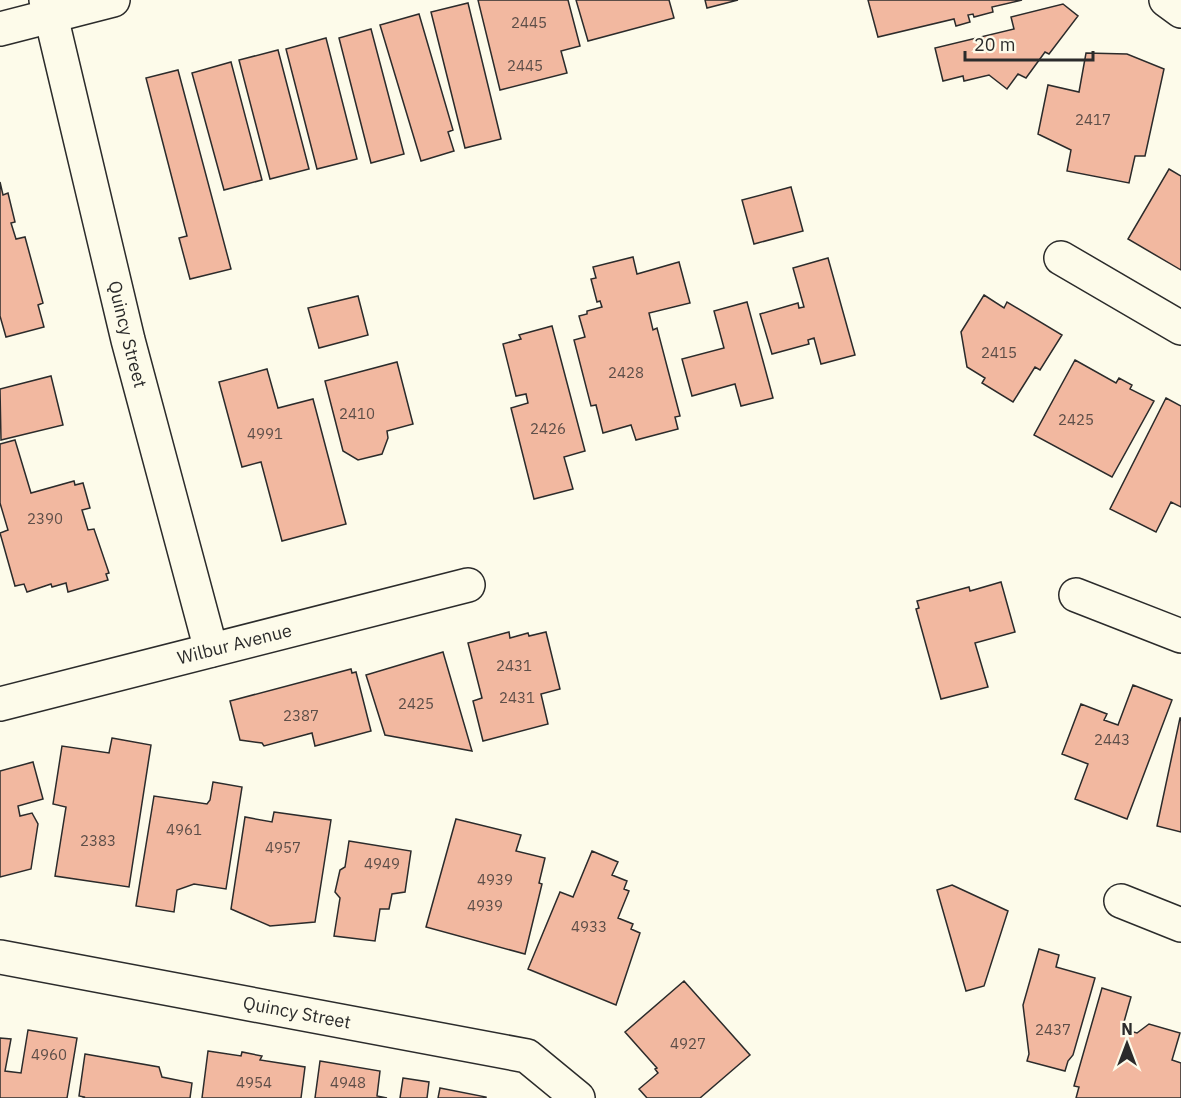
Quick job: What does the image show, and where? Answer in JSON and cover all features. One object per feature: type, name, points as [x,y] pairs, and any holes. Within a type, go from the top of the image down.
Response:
[{"type":"street","points":[[0,29],[49,8],[113,0]]},
{"type":"street","points":[[1166,0],[1181,11]]},
{"type":"street","name":"Quincy Street","points":[[49,8],[128,340],[211,650]]},
{"type":"street","points":[[1061,258],[1181,328]]},
{"type":"street","name":"Wilbur Avenue","points":[[0,704],[468,585]]},
{"type":"street","points":[[1076,595],[1181,636]]},
{"type":"street","points":[[1121,901],[1181,925]]},
{"type":"street","name":"Quincy Street","points":[[0,957],[527,1056],[578,1098]]},
{"type":"building","points":[[478,0],[568,0],[580,46],[561,51],[567,73],[500,90]]},
{"type":"building","points":[[576,0],[669,0],[674,18],[588,41]]},
{"type":"building","points":[[705,0],[738,0],[707,8]]},
{"type":"building","points":[[868,0],[1022,0],[992,7],[993,12],[974,17],[973,14],[968,15],[970,22],[956,26],[954,19],[878,37]]},
{"type":"building","points":[[468,3],[501,139],[465,148],[431,12]]},
{"type":"building","points":[[1063,4],[1078,16],[1049,54],[1045,52],[1026,78],[1018,74],[1007,89],[989,75],[964,81],[963,76],[943,81],[935,48],[1014,29],[1011,17]]},
{"type":"building","points":[[419,14],[453,130],[448,132],[454,151],[421,161],[380,25]]},
{"type":"building","points":[[371,29],[404,154],[371,163],[339,38]]},
{"type":"building","points":[[326,38],[357,159],[317,169],[286,49]]},
{"type":"building","points":[[278,50],[309,169],[270,179],[239,60]]},
{"type":"building","points":[[1086,53],[1127,54],[1164,69],[1145,156],[1135,156],[1129,183],[1067,171],[1071,150],[1038,134],[1048,85],[1079,92]]},
{"type":"building","points":[[231,62],[262,180],[224,190],[192,73]]},
{"type":"building","points":[[178,70],[231,269],[190,279],[179,238],[187,236],[146,78]]},
{"type":"building","points":[[1169,169],[1181,176],[1181,270],[1128,239]]},
{"type":"building","points":[[0,182],[3,195],[8,193],[15,222],[11,223],[16,239],[25,237],[43,303],[38,305],[44,327],[6,337],[0,316]]},
{"type":"building","points":[[791,187],[803,231],[754,244],[742,200]]},
{"type":"building","points":[[633,257],[637,274],[679,262],[690,303],[649,313],[653,330],[657,328],[680,416],[675,417],[678,429],[636,440],[631,425],[603,433],[596,405],[591,406],[574,340],[585,337],[579,316],[602,307],[600,301],[597,302],[591,279],[596,278],[593,267]]},
{"type":"building","points":[[828,258],[855,355],[821,364],[814,338],[808,340],[809,344],[772,354],[760,314],[798,303],[799,308],[804,307],[793,268]]},
{"type":"building","points":[[984,295],[1004,308],[1007,302],[1062,335],[1040,370],[1035,367],[1013,402],[982,383],[985,378],[967,367],[961,332]]},
{"type":"building","points":[[358,296],[368,335],[319,348],[308,308]]},
{"type":"building","points":[[747,302],[773,398],[741,406],[735,384],[692,396],[682,359],[724,348],[714,311]]},
{"type":"building","points":[[552,326],[585,451],[564,457],[573,489],[534,499],[511,408],[528,403],[526,394],[516,396],[503,344],[521,339],[519,335]]},
{"type":"building","points":[[1075,360],[1116,383],[1119,378],[1132,385],[1130,389],[1154,401],[1112,477],[1034,435]]},
{"type":"building","points":[[397,362],[413,424],[387,431],[388,438],[382,454],[358,460],[343,451],[325,381]]},
{"type":"building","points":[[267,369],[278,408],[313,399],[346,524],[282,541],[261,462],[242,467],[219,382]]},
{"type":"building","points":[[51,376],[63,425],[1,440],[0,389]]},
{"type":"building","points":[[1166,398],[1181,406],[1181,507],[1171,502],[1156,532],[1110,509]]},
{"type":"building","points":[[15,440],[31,493],[74,481],[75,485],[83,483],[90,508],[82,510],[88,530],[94,529],[109,573],[106,574],[108,580],[68,592],[66,583],[52,587],[51,584],[27,592],[24,584],[15,586],[0,533],[8,530],[0,503],[0,444]]},
{"type":"building","points":[[1001,582],[1015,632],[975,643],[988,687],[941,699],[916,609],[919,608],[917,601],[969,587],[970,591]]},
{"type":"building","points":[[509,632],[510,638],[528,633],[529,636],[546,632],[560,689],[541,694],[548,724],[483,741],[473,701],[482,698],[468,643]]},
{"type":"building","points":[[443,652],[472,751],[385,735],[366,675]]},
{"type":"building","points":[[351,669],[352,673],[356,672],[371,731],[315,746],[312,733],[264,746],[262,743],[240,740],[230,701]]},
{"type":"building","points":[[1133,685],[1172,700],[1127,819],[1075,799],[1088,764],[1062,754],[1081,704],[1107,714],[1104,720],[1118,725]]},
{"type":"building","points":[[1181,718],[1181,832],[1157,826]]},
{"type":"building","points":[[112,738],[151,745],[129,887],[55,876],[66,807],[53,804],[62,746],[109,753]]},
{"type":"building","points":[[33,762],[43,799],[18,806],[20,816],[32,813],[38,824],[31,869],[0,877],[0,771]]},
{"type":"building","points":[[213,782],[242,787],[226,889],[194,884],[177,890],[174,912],[136,906],[154,796],[207,804],[210,800]]},
{"type":"building","points":[[274,812],[331,820],[315,922],[270,926],[231,909],[245,817],[272,822]]},
{"type":"building","points":[[456,819],[521,835],[516,851],[545,858],[539,883],[542,884],[525,954],[426,927]]},
{"type":"building","points":[[349,841],[411,851],[405,892],[392,894],[389,909],[380,909],[375,941],[334,936],[340,898],[335,892],[340,870],[345,867]]},
{"type":"building","points":[[592,851],[618,862],[612,875],[627,881],[624,889],[629,891],[618,918],[633,924],[631,929],[640,933],[616,1005],[528,969],[560,892],[573,897]]},
{"type":"building","points":[[952,885],[1008,911],[984,986],[966,991],[937,890]]},
{"type":"building","points":[[1039,949],[1059,955],[1056,967],[1095,978],[1073,1055],[1065,1071],[1027,1061],[1029,1054],[1023,1005]]},
{"type":"building","points":[[684,981],[750,1055],[700,1098],[647,1098],[639,1089],[658,1073],[655,1069],[657,1068],[625,1032]]},
{"type":"building","points":[[1102,988],[1131,997],[1122,1029],[1137,1033],[1149,1024],[1180,1033],[1172,1060],[1181,1063],[1181,1098],[1076,1098],[1079,1087],[1074,1086]]},
{"type":"building","points":[[28,1030],[77,1038],[67,1098],[0,1098],[0,1038],[11,1039],[5,1071],[21,1073]]},
{"type":"building","points":[[208,1051],[241,1056],[242,1052],[262,1056],[260,1060],[305,1067],[301,1098],[202,1098]]},
{"type":"building","points":[[85,1054],[159,1067],[162,1077],[192,1083],[190,1098],[83,1098],[79,1096]]},
{"type":"building","points":[[320,1061],[380,1071],[377,1096],[387,1098],[315,1098]]},
{"type":"building","points":[[403,1078],[429,1082],[427,1098],[400,1098]]},
{"type":"building","points":[[440,1088],[486,1097],[486,1098],[438,1098]]}]
